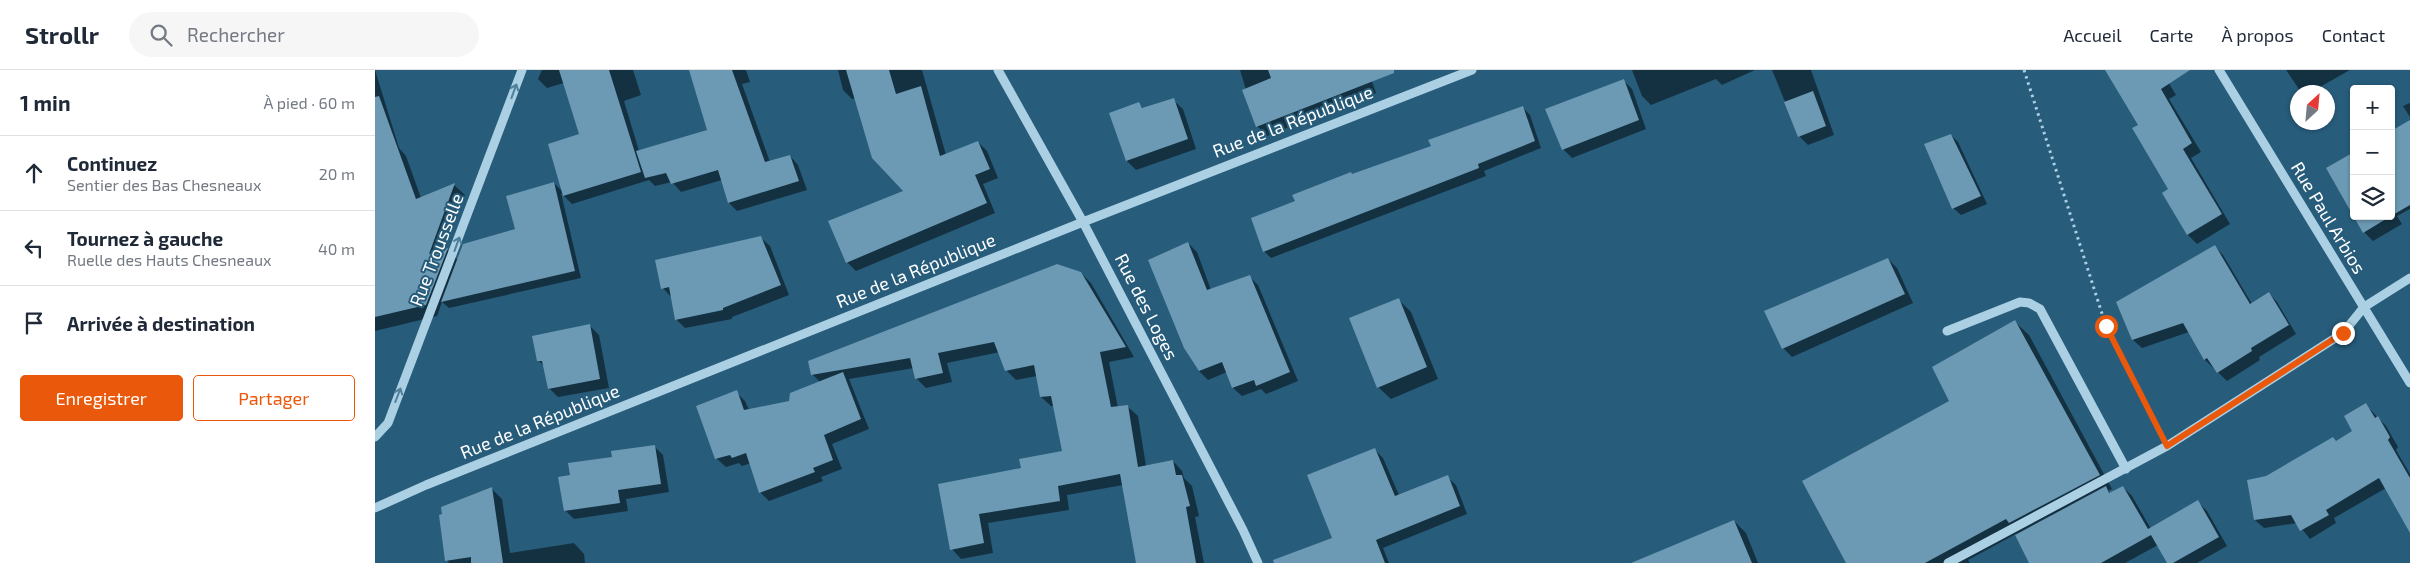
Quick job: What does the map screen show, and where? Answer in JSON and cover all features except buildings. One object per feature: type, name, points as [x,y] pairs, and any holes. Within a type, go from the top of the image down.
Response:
[{"type":"street","name":"Rue Trousselle","points":[[375,437],[388,423],[522,70]]},
{"type":"street","name":"Rue des Loges","points":[[999,70],[1083,222],[1258,563]]},
{"type":"street","name":"Rue de la République","points":[[375,508],[426,485],[1083,222],[1472,70]]},
{"type":"street","name":"Rue Paul Arbios","points":[[2219,70],[2410,383]]},
{"type":"street","points":[[1948,563],[2167,446],[2343,333],[2364,308],[2410,278]]},
{"type":"street","points":[[1947,331],[2020,302],[2029,303],[2039,309],[2126,469]]},
{"type":"path","points":[[2023,70],[2106,326],[2167,446]]},
{"type":"route","points":[[2106,326],[2167,446],[2343,333]]}]
